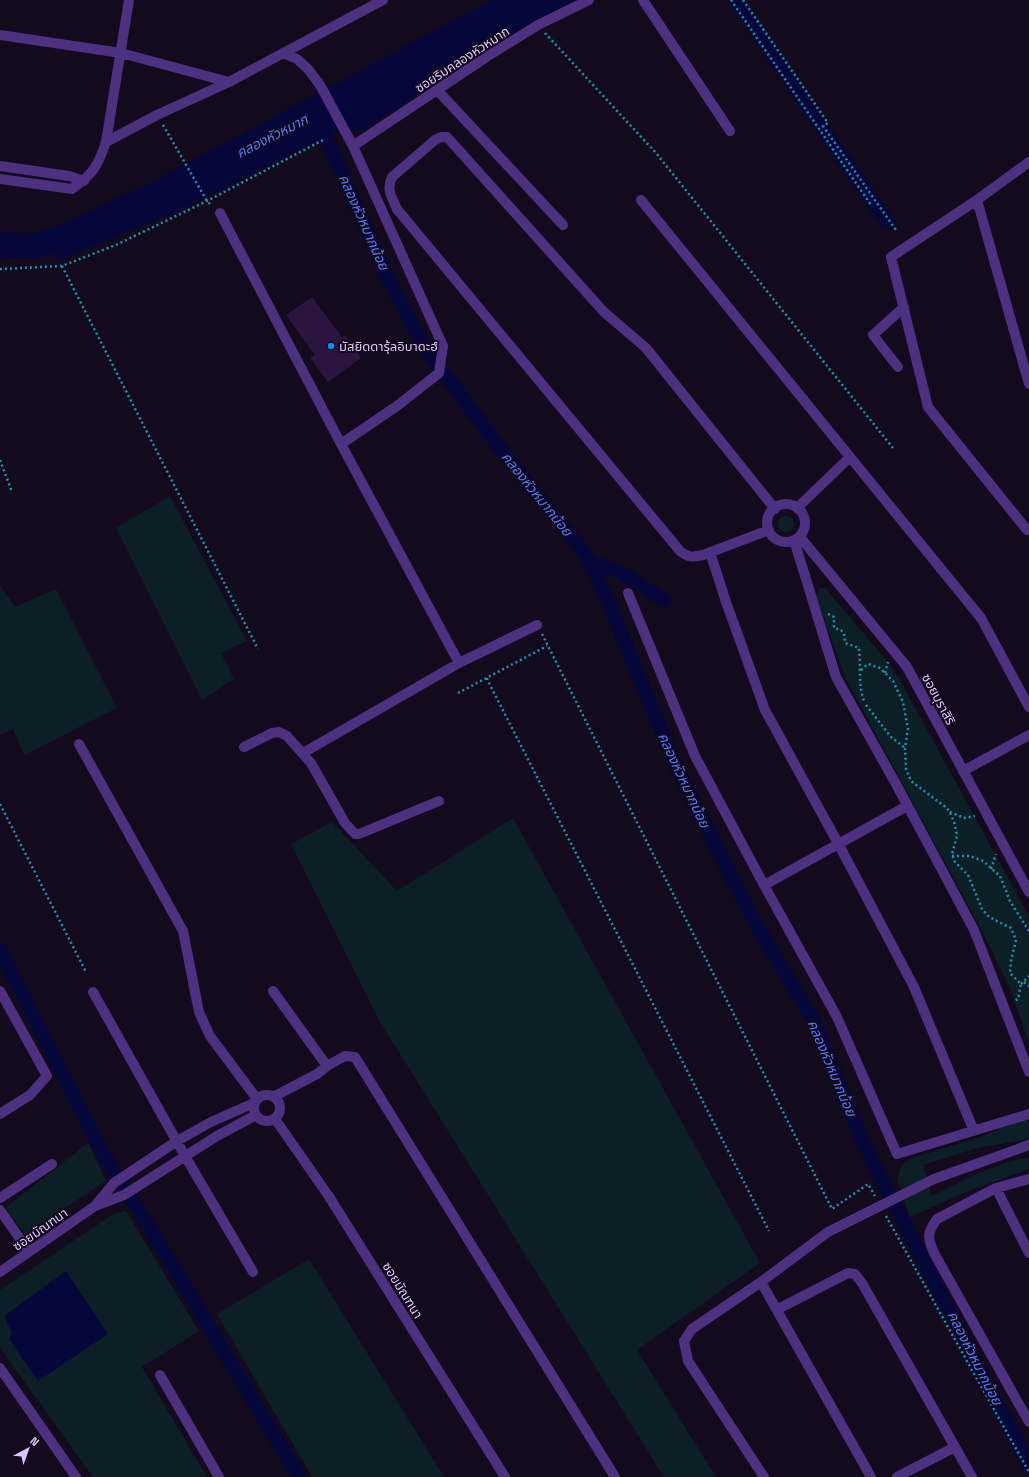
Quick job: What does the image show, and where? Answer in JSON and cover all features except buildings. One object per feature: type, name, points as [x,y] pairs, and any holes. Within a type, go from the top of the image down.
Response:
[{"type":"street","points":[[0,179],[72,189],[84,181],[93,171],[100,161],[106,142],[129,0]]},
{"type":"street","points":[[106,142],[157,115],[229,82],[383,0]]},
{"type":"street","name":"ซอยริมคลองหัวหมาก","points":[[350,142],[438,91],[488,56],[538,25],[589,0]]},
{"type":"street","points":[[643,0],[730,131]]},
{"type":"street","points":[[0,35],[121,53],[229,82]]},
{"type":"street","points":[[283,53],[297,59],[308,69],[320,85],[350,142],[443,346],[439,372],[397,406],[341,444]]},
{"type":"street","points":[[438,91],[563,225]]},
{"type":"street","points":[[768,530],[710,552],[692,557],[686,556],[672,543],[397,209],[389,189],[389,183],[392,177],[435,140],[440,137],[447,137],[604,312],[646,348],[775,509]]},
{"type":"street","points":[[1028,531],[928,407],[891,257],[977,200],[1029,162]]},
{"type":"street","points":[[0,166],[69,176],[84,181]]},
{"type":"street","points":[[641,200],[981,618],[1029,707]]},
{"type":"street","points":[[977,200],[1029,384]]},
{"type":"street","points":[[220,213],[341,444],[459,663]]},
{"type":"street","points":[[898,367],[873,335],[904,307]]},
{"type":"street","points":[[797,508],[850,457]]},
{"type":"street","points":[[786,505],[791,505],[802,513],[805,525],[804,532],[797,539],[782,542],[776,539],[768,530],[768,518],[775,509],[786,505]]},
{"type":"street","points":[[797,539],[836,677],[974,930],[1029,1072]]},
{"type":"street","name":"ซอยบุราสิริ","points":[[797,539],[907,667],[1029,892]]},
{"type":"street","points":[[710,552],[726,602],[765,710],[839,845],[914,987],[974,1131]]},
{"type":"street","points":[[628,593],[695,756],[837,1017],[896,1154],[1029,1114]]},
{"type":"street","points":[[303,753],[459,663],[537,625]]},
{"type":"street","points":[[244,747],[272,733],[279,732],[287,736],[311,763],[345,824],[355,834],[360,834],[439,801]]},
{"type":"street","points":[[964,771],[1029,735]]},
{"type":"street","points":[[79,744],[183,931],[200,1012],[210,1036],[256,1101],[254,1107],[256,1115],[262,1120],[266,1121],[275,1119],[280,1112],[280,1103],[275,1096]]},
{"type":"street","points":[[764,885],[839,845],[907,806]]},
{"type":"street","points":[[0,991],[47,1076],[30,1095],[0,1114]]},
{"type":"street","points":[[272,991],[327,1066]]},
{"type":"street","points":[[93,992],[185,1156],[253,1272]]},
{"type":"street","name":"ซอยมัณฑนา","points":[[95,1206],[114,1183],[177,1141],[211,1122],[256,1101],[264,1094],[275,1096],[317,1074],[327,1066],[345,1056],[355,1057],[615,1477]]},
{"type":"street","points":[[185,1156],[256,1115]]},
{"type":"street","name":"ซอยมัณฑนา","points":[[275,1119],[328,1195],[505,1477]]},
{"type":"street","points":[[764,1477],[688,1361],[684,1341],[692,1329],[761,1282],[828,1232],[934,1179],[1029,1145]]},
{"type":"street","name":"ซอยมัณฑนา","points":[[0,1272],[95,1206],[124,1195],[185,1156]]},
{"type":"street","points":[[0,1198],[52,1164]]},
{"type":"street","points":[[1029,1179],[996,1188],[937,1219],[931,1228],[929,1240],[934,1253],[1029,1422]]},
{"type":"street","points":[[996,1188],[1029,1253]]},
{"type":"street","points":[[0,1210],[29,1252]]},
{"type":"street","points":[[778,1309],[848,1273],[855,1274],[862,1283],[972,1477]]},
{"type":"street","points":[[761,1282],[778,1309],[871,1477]]},
{"type":"street","points":[[0,1368],[76,1477]]},
{"type":"street","points":[[160,1376],[219,1477]]},
{"type":"street","points":[[897,1477],[955,1447]]},
{"type":"path","points":[[731,0],[871,205]]},
{"type":"path","points":[[743,0],[828,123],[823,126],[896,230]]},
{"type":"path","points":[[538,25],[656,153],[893,448]]},
{"type":"path","points":[[157,115],[182,160],[206,198]]},
{"type":"path","points":[[0,269],[62,266],[118,244],[207,201],[323,140]]},
{"type":"path","points":[[62,266],[258,649]]},
{"type":"path","points":[[0,460],[12,492]]},
{"type":"path","points":[[818,617],[825,614],[834,617],[834,628],[841,630],[844,633],[845,643],[859,648],[861,670],[860,690],[865,704],[891,737],[905,748]]},
{"type":"path","points":[[537,625],[832,1209],[868,1184],[876,1198]]},
{"type":"path","points":[[458,693],[547,646]]},
{"type":"path","points":[[861,670],[868,664],[871,664],[880,668],[894,682],[903,702],[908,729],[905,748],[906,769],[911,781],[947,808],[954,820],[957,836],[952,854],[954,862],[968,875],[982,910],[989,917],[1011,928],[1016,940],[1010,973],[1021,984]]},
{"type":"path","points":[[488,678],[770,1231]]},
{"type":"path","points":[[0,804],[86,972]]},
{"type":"path","points":[[949,812],[964,818],[986,812]]},
{"type":"path","points":[[952,856],[970,856],[983,861],[1000,876],[1010,901],[1029,931]]},
{"type":"path","points":[[1003,1006],[1018,999],[1021,984],[1029,976]]},
{"type":"path","points":[[1024,982],[1029,986]]},
{"type":"path","points":[[884,1212],[1029,1472]]},
{"type":"shaded area","points":[[170,496],[247,641],[221,653],[234,679],[202,700],[116,528]]},
{"type":"shaded area","points":[[783,516],[789,516],[794,521],[792,530],[789,532],[783,532],[778,527],[778,521]]},
{"type":"shaded area","points":[[0,585],[15,607],[56,589],[117,708],[24,755],[13,729],[0,735]]},
{"type":"shaded area","points":[[820,588],[825,588],[889,663],[900,680],[1029,916],[1029,1043],[1010,988],[980,927],[846,679],[816,596]]},
{"type":"shaded area","points":[[513,818],[760,1263],[637,1350],[716,1477],[664,1477],[380,1022],[291,844],[332,822],[397,891]]},
{"type":"shaded area","points":[[1026,1120],[1029,1121],[1029,1139],[977,1148],[923,1165],[932,1196],[979,1173],[1016,1160],[1029,1158],[1029,1169],[968,1191],[910,1217],[897,1179],[902,1165],[912,1158],[978,1138]]},
{"type":"shaded area","points":[[88,1143],[106,1181],[25,1234],[5,1208]]},
{"type":"shaded area","points":[[126,1211],[199,1331],[142,1367],[207,1477],[93,1477],[0,1348],[0,1290],[115,1213]]},
{"type":"shaded area","points":[[309,1259],[444,1477],[312,1477],[217,1314]]},
{"type":"water","points":[[492,0],[578,0],[534,21],[363,130],[332,133],[181,210],[57,261],[57,227],[154,181]]},
{"type":"water","points":[[66,1271],[108,1334],[38,1381],[9,1339],[12,1333],[4,1316]]},
{"type":"waterway","points":[[736,0],[887,222]]},
{"type":"waterway","name":"คลองหัวหมากน้อย","points":[[318,119],[387,276],[423,345],[509,460],[587,556],[607,599],[678,771],[754,921],[814,1021],[864,1144],[1029,1464]]},
{"type":"waterway","name":"คลองหัวหมาก","points":[[0,245],[35,246],[89,230]]},
{"type":"waterway","points":[[589,561],[620,572],[664,600]]},
{"type":"waterway","points":[[0,950],[105,1157],[161,1246],[299,1477]]},
{"type":"place","name":"มัสยิดดารุ้ลอิบาดะฮ์","points":[[331,346]]}]
